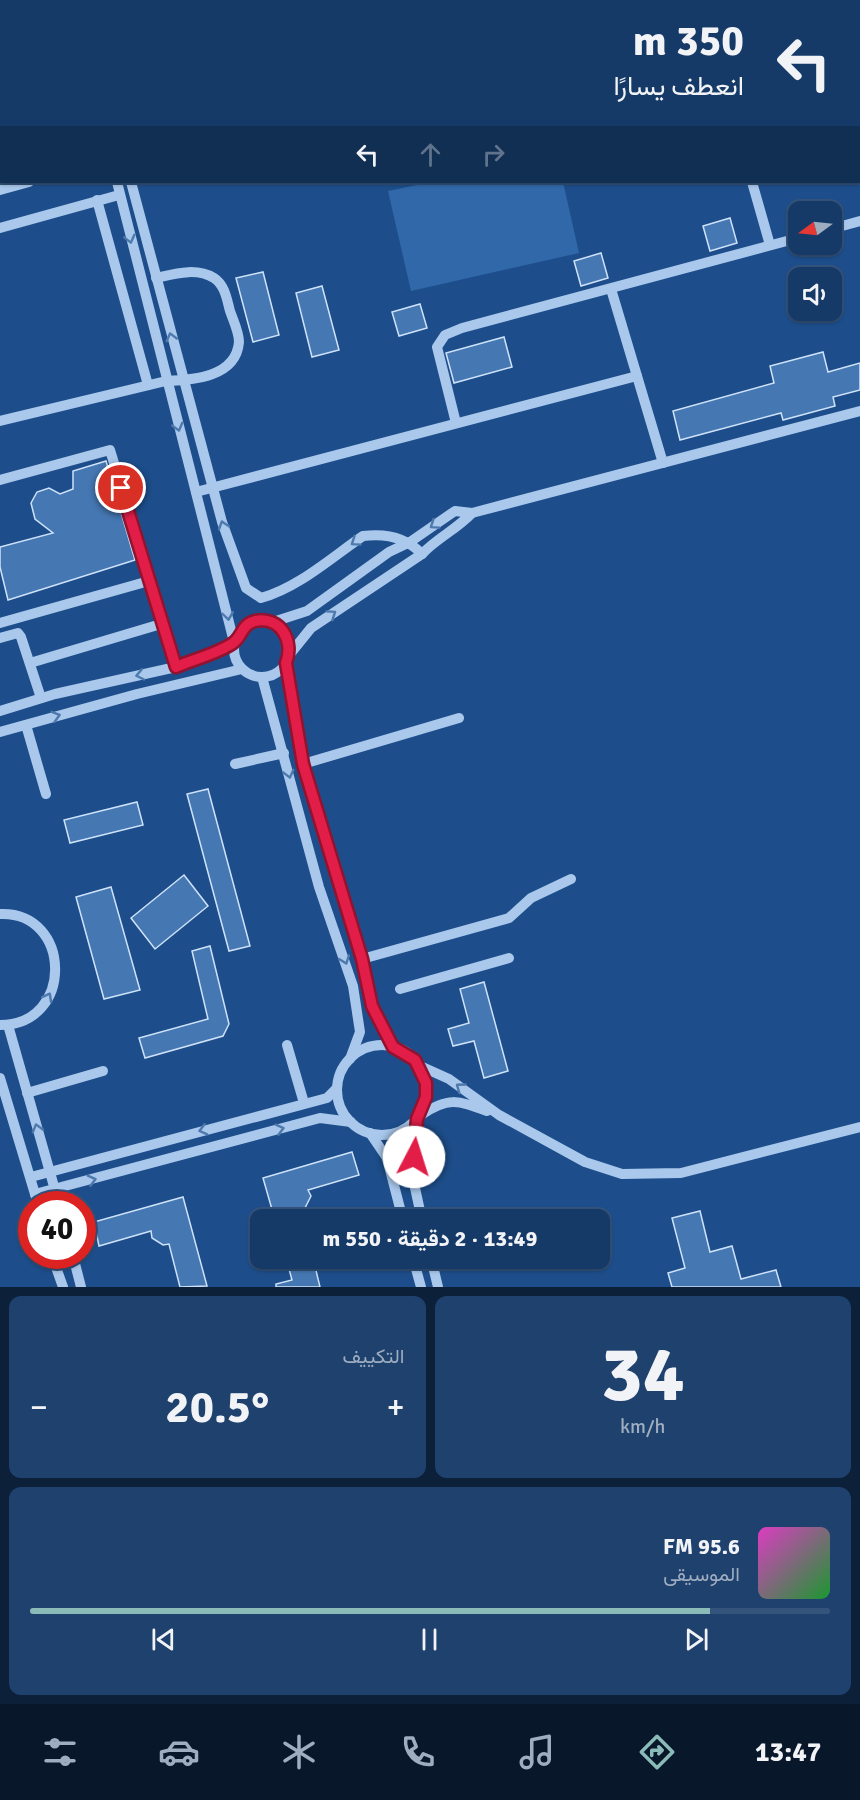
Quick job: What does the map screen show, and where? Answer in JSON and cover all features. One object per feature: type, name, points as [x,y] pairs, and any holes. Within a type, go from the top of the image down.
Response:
[{"type":"street","points":[[0,190],[24,183]]},
{"type":"street","points":[[117,183],[234,642],[236,661],[242,669],[262,677],[272,675],[288,659],[311,628],[422,554],[436,540],[465,521],[472,513]]},
{"type":"street","points":[[131,183],[213,488],[246,588],[261,598],[287,588],[363,536],[379,534],[410,542],[422,554]]},
{"type":"street","points":[[752,183],[770,245]]},
{"type":"street","points":[[0,228],[119,195]]},
{"type":"street","points":[[97,200],[148,384]]},
{"type":"street","points":[[842,226],[860,221]]},
{"type":"street","points":[[456,423],[437,346],[445,335],[462,328],[611,290],[788,240]]},
{"type":"street","points":[[0,422],[148,384],[183,380],[225,370],[235,358],[239,340],[223,287],[215,278],[199,273],[185,272],[156,278]]},
{"type":"street","points":[[611,290],[663,463]]},
{"type":"street","points":[[196,492],[637,376]]},
{"type":"street","points":[[0,711],[41,698],[176,667],[234,642],[245,626],[253,622],[273,622],[307,611],[389,552],[410,542],[455,511],[472,513],[860,411]]},
{"type":"street","points":[[0,480],[110,450],[161,624],[176,667]]},
{"type":"street","points":[[0,623],[149,581]]},
{"type":"street","points":[[273,622],[287,635],[288,659],[303,764],[362,959],[372,1006],[393,1047]]},
{"type":"street","points":[[30,663],[161,624]]},
{"type":"street","points":[[0,638],[18,633],[41,698]]},
{"type":"street","points":[[0,732],[137,694],[242,669]]},
{"type":"street","points":[[262,677],[319,887],[353,986],[360,1032],[350,1059],[339,1077],[338,1088],[340,1106],[351,1122]]},
{"type":"street","points":[[303,764],[459,718]]},
{"type":"street","points":[[26,725],[46,794]]},
{"type":"street","points":[[235,764],[284,753]]},
{"type":"street","points":[[362,959],[509,918],[531,898],[571,879]]},
{"type":"street","points":[[0,914],[18,916],[41,931],[49,942],[56,968],[51,994],[43,1006],[33,1015],[4,1025],[27,1093],[55,1190],[320,1118],[351,1122],[370,1133],[387,1158],[400,1209]]},
{"type":"street","points":[[400,988],[509,958]]},
{"type":"street","points":[[287,1045],[304,1103]]},
{"type":"street","points":[[350,1059],[370,1047],[393,1047],[405,1052],[418,1065],[449,1079],[499,1115],[585,1162],[622,1174],[681,1173],[860,1127]]},
{"type":"street","points":[[418,1065],[426,1083],[426,1097],[417,1117],[412,1174],[420,1209]]},
{"type":"street","points":[[27,1093],[103,1071]]},
{"type":"street","points":[[0,1078],[2,1095],[12,1119],[34,1191]]},
{"type":"street","points":[[31,1177],[327,1098],[338,1088]]},
{"type":"street","points":[[370,1133],[396,1133],[442,1102],[450,1101],[499,1115]]},
{"type":"street","points":[[0,1118],[12,1119]]},
{"type":"street","points":[[57,1269],[63,1287]]},
{"type":"street","points":[[76,1269],[81,1287]]},
{"type":"street","points":[[416,1269],[421,1287]]},
{"type":"street","points":[[434,1269],[438,1287]]},
{"type":"shaded area","points":[[426,183],[563,183],[579,253],[411,291],[388,191]]},
{"type":"building","points":[[730,218],[737,243],[710,251],[703,226]]},
{"type":"building","points":[[601,253],[608,278],[581,286],[574,261]]},
{"type":"building","points":[[263,272],[279,335],[253,342],[236,278]]},
{"type":"building","points":[[322,286],[339,350],[312,357],[296,293]]},
{"type":"building","points":[[420,304],[427,328],[399,336],[392,312]]},
{"type":"building","points":[[504,337],[512,367],[454,383],[446,353]]},
{"type":"building","points":[[823,352],[828,372],[860,363],[860,390],[833,397],[835,406],[783,420],[781,413],[680,440],[673,411],[774,383],[770,366]]},
{"type":"building","points":[[106,461],[135,560],[8,600],[0,567],[0,547],[53,533],[35,519],[31,503],[37,492],[49,488],[60,494],[73,489],[73,471]]},
{"type":"building","points":[[208,789],[250,946],[229,951],[187,794]]},
{"type":"building","points":[[137,802],[143,825],[70,843],[64,820]]},
{"type":"building","points":[[184,875],[208,906],[155,949],[131,918]]},
{"type":"building","points":[[111,887],[140,990],[104,999],[76,897]]},
{"type":"building","points":[[210,946],[229,1024],[223,1036],[145,1058],[139,1038],[208,1019],[192,951]]},
{"type":"building","points":[[484,982],[508,1071],[484,1078],[474,1041],[453,1046],[448,1029],[469,1023],[460,989]]},
{"type":"building","points":[[352,1152],[359,1175],[308,1190],[311,1196],[305,1208],[302,1209],[272,1209],[263,1178]]},
{"type":"building","points":[[183,1197],[207,1286],[180,1287],[169,1244],[163,1245],[152,1238],[151,1231],[99,1246],[96,1221]]},
{"type":"building","points":[[700,1211],[710,1252],[732,1246],[741,1279],[776,1270],[781,1287],[672,1287],[668,1273],[685,1268],[672,1218]]},
{"type":"building","points":[[289,1269],[316,1269],[320,1287],[276,1287],[276,1284],[292,1280]]},
{"type":"route","points":[[121,488],[176,667],[234,642],[238,633],[253,622],[273,622],[287,635],[290,654],[286,663],[290,675],[303,764],[362,959],[372,1006],[381,1028],[393,1047],[405,1052],[415,1060],[426,1083],[423,1109],[417,1119],[414,1157]]}]
